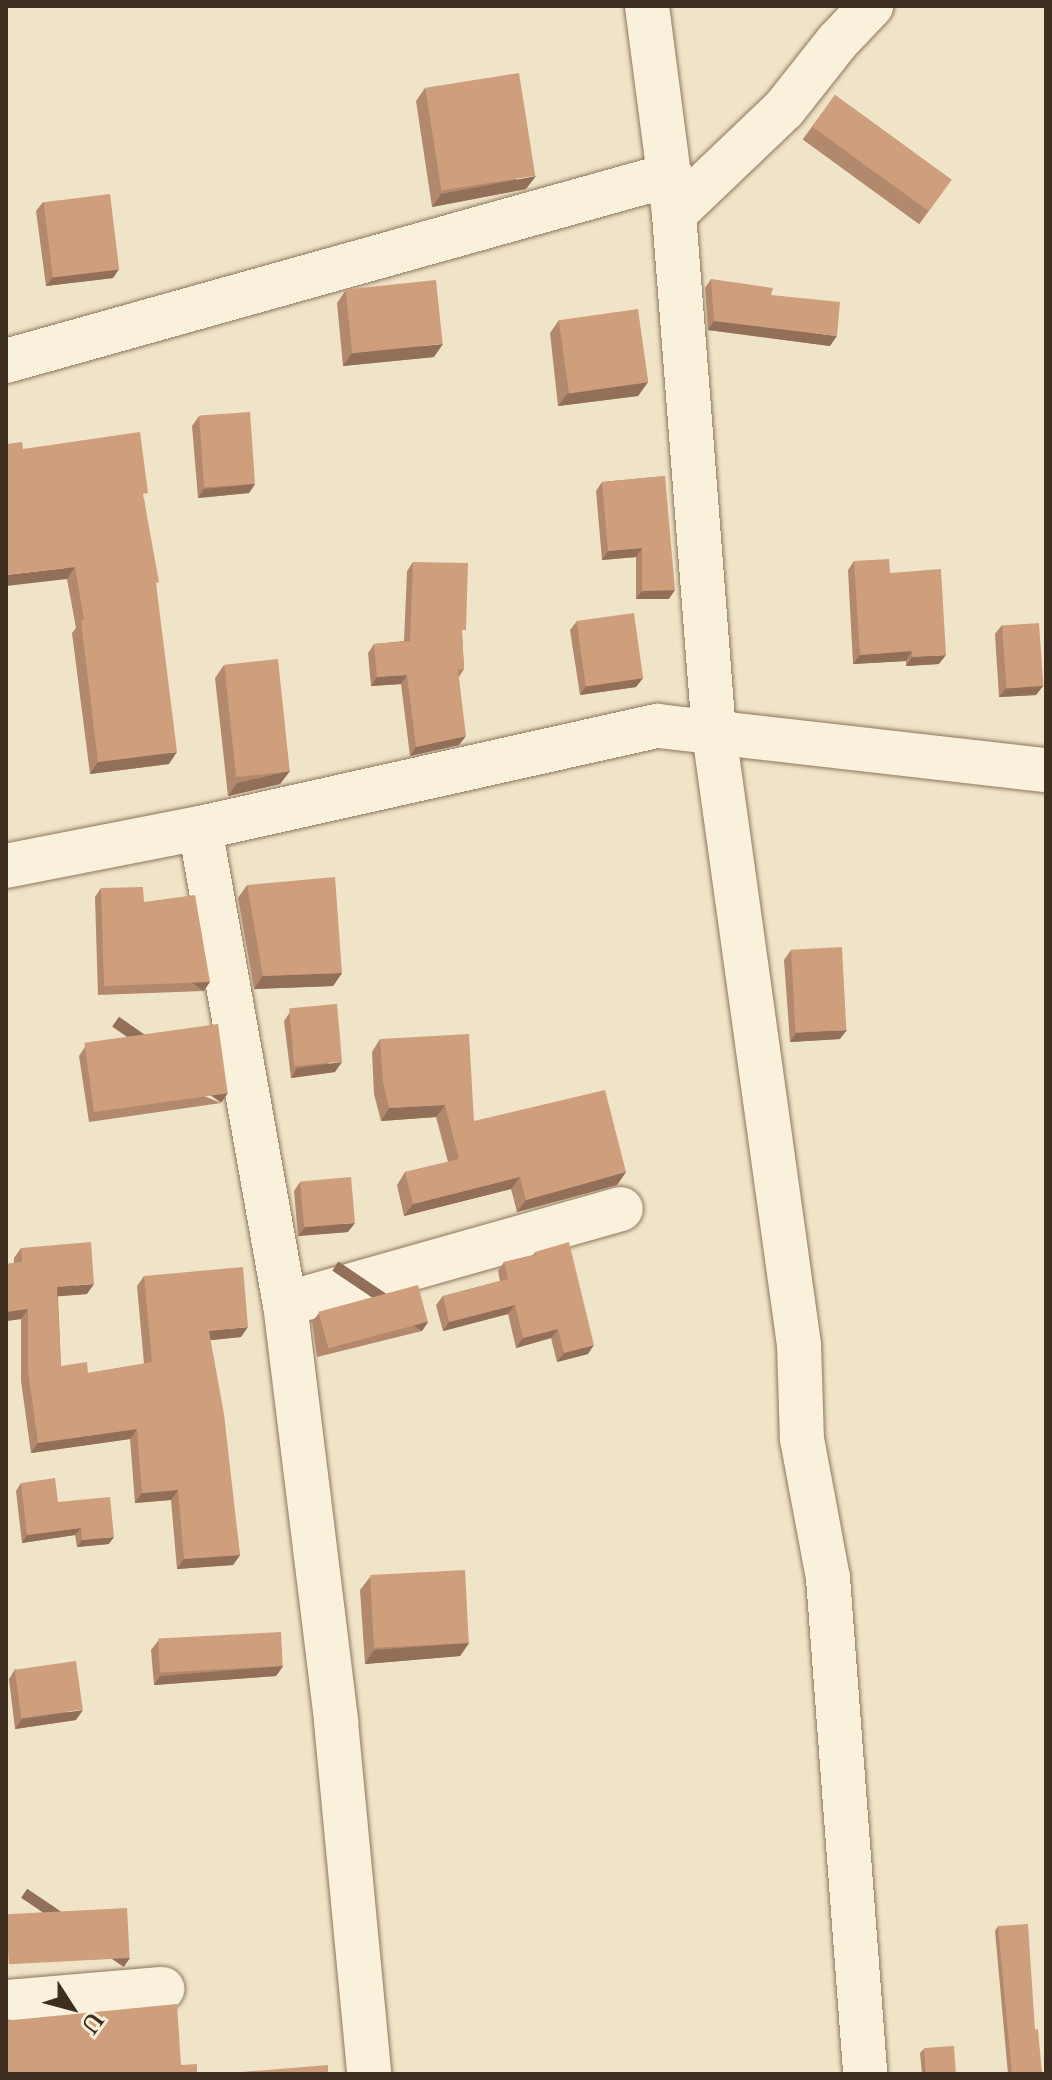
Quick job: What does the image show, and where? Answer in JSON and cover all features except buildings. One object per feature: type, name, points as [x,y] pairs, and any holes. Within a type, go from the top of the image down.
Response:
[{"type":"street","points":[[647,6],[672,194],[714,733],[799,1345],[802,1439],[828,1578],[865,2074]]},
{"type":"street","points":[[6,361],[672,194],[784,109],[837,42],[871,6]]},
{"type":"street","points":[[6,866],[200,828],[658,726],[1046,770]]},
{"type":"street","points":[[200,828],[285,1304],[336,1722],[369,2074]]},
{"type":"street","points":[[285,1304],[621,1209]]},
{"type":"street","points":[[6,2002],[162,1989]]}]
